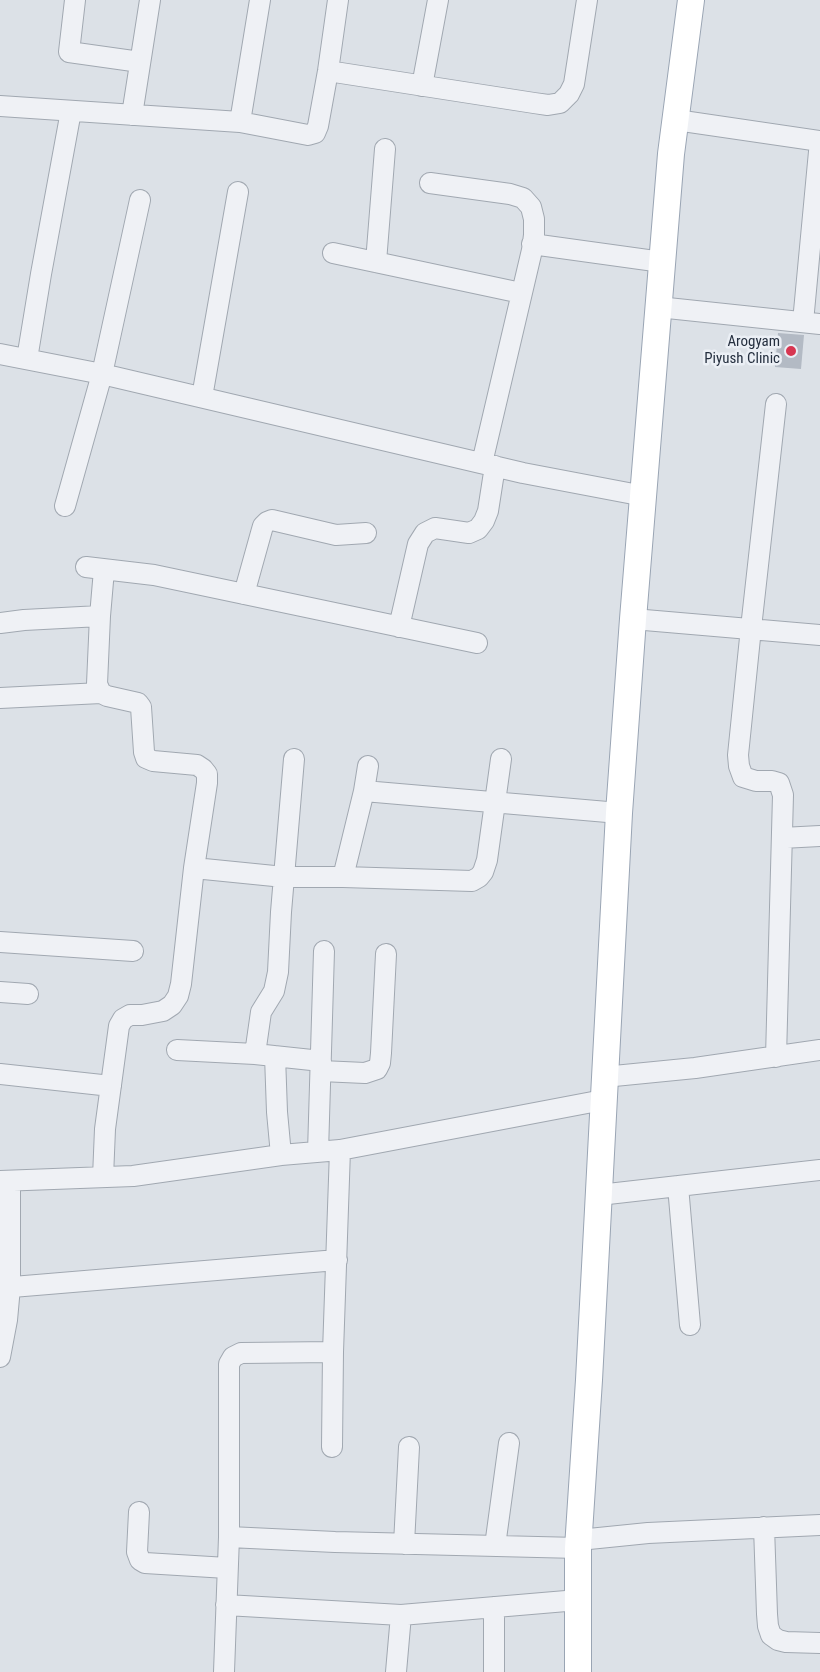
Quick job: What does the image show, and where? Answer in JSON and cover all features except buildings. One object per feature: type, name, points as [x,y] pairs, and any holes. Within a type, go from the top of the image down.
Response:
[{"type":"main road","points":[[578,1672],[579,1544],[619,813],[658,307],[676,120],[691,0]]},
{"type":"street","points":[[75,0],[69,52],[140,62]]},
{"type":"street","points":[[132,115],[150,0]]},
{"type":"street","points":[[240,122],[260,0]]},
{"type":"street","points":[[0,106],[240,122],[299,134],[308,135],[315,133],[328,71],[338,0]]},
{"type":"street","points":[[422,86],[438,0]]},
{"type":"street","points":[[328,71],[548,105],[560,103],[569,94],[574,84],[587,0]]},
{"type":"street","points":[[27,359],[71,111]]},
{"type":"street","points":[[658,307],[811,323],[820,141],[676,120]]},
{"type":"street","points":[[376,262],[385,149]]},
{"type":"street","points":[[398,627],[418,544],[425,533],[435,528],[469,533],[478,529],[484,522],[488,511],[489,465],[532,244],[534,219],[531,207],[523,198],[510,194],[430,183]]},
{"type":"street","points":[[202,398],[238,192]]},
{"type":"street","points":[[64,506],[102,374],[140,200]]},
{"type":"street","points":[[532,244],[662,262]]},
{"type":"street","points":[[333,253],[522,293]]},
{"type":"street","points":[[0,354],[102,374],[489,465],[644,496]]},
{"type":"street","points":[[776,404],[738,746],[739,766],[743,777],[747,780],[779,783],[783,795],[776,1057]]},
{"type":"street","points":[[244,594],[263,526],[267,522],[272,520],[336,535],[366,533]]},
{"type":"street","points":[[101,693],[97,684],[100,616],[95,569],[154,575],[477,643]]},
{"type":"street","points":[[0,623],[100,616]]},
{"type":"street","points":[[633,619],[820,634]]},
{"type":"street","points":[[0,698],[101,693],[138,703],[141,707],[146,758],[154,761],[197,765],[207,774],[194,868],[184,966],[178,996],[172,1005],[163,1011],[130,1015],[123,1019],[120,1026],[105,1129],[102,1177]]},
{"type":"street","points":[[281,1155],[277,1112],[265,1055],[261,1012],[274,991],[278,972],[294,759]]},
{"type":"street","points":[[194,868],[284,877],[472,881],[483,872],[487,860],[501,760]]},
{"type":"street","points":[[343,877],[364,791],[368,766]]},
{"type":"street","points":[[364,791],[619,813]]},
{"type":"street","points":[[782,838],[820,836]]},
{"type":"street","points":[[0,942],[133,951]]},
{"type":"street","points":[[318,1152],[324,951]]},
{"type":"street","points":[[177,1050],[265,1055],[365,1073],[377,1069],[381,1053],[386,954]]},
{"type":"street","points":[[0,992],[28,994]]},
{"type":"street","points":[[0,1357],[7,1320],[5,1288],[5,1182],[133,1176],[281,1155],[340,1150],[695,1068],[820,1050]]},
{"type":"street","points":[[0,1074],[111,1086]]},
{"type":"street","points":[[332,1447],[333,1352],[340,1150]]},
{"type":"street","points":[[599,1195],[820,1170]]},
{"type":"street","points":[[678,1186],[690,1325]]},
{"type":"street","points":[[5,1288],[337,1260]]},
{"type":"street","points":[[224,1672],[229,1537],[229,1364],[233,1357],[241,1353],[333,1352]]},
{"type":"street","points":[[495,1546],[508,1443]]},
{"type":"street","points":[[404,1544],[409,1447]]},
{"type":"street","points":[[139,1512],[138,1552],[140,1560],[145,1563],[227,1568]]},
{"type":"street","points":[[229,1537],[495,1546],[579,1544],[648,1533],[820,1525]]},
{"type":"street","points":[[764,1527],[766,1614],[771,1635],[778,1640],[786,1642],[820,1643]]},
{"type":"street","points":[[226,1605],[401,1614],[578,1600]]},
{"type":"street","points":[[494,1606],[494,1672]]},
{"type":"street","points":[[396,1672],[401,1614]]},
{"type":"place","name":"Arogyam Piyush Clinic","points":[[791,351]]}]
